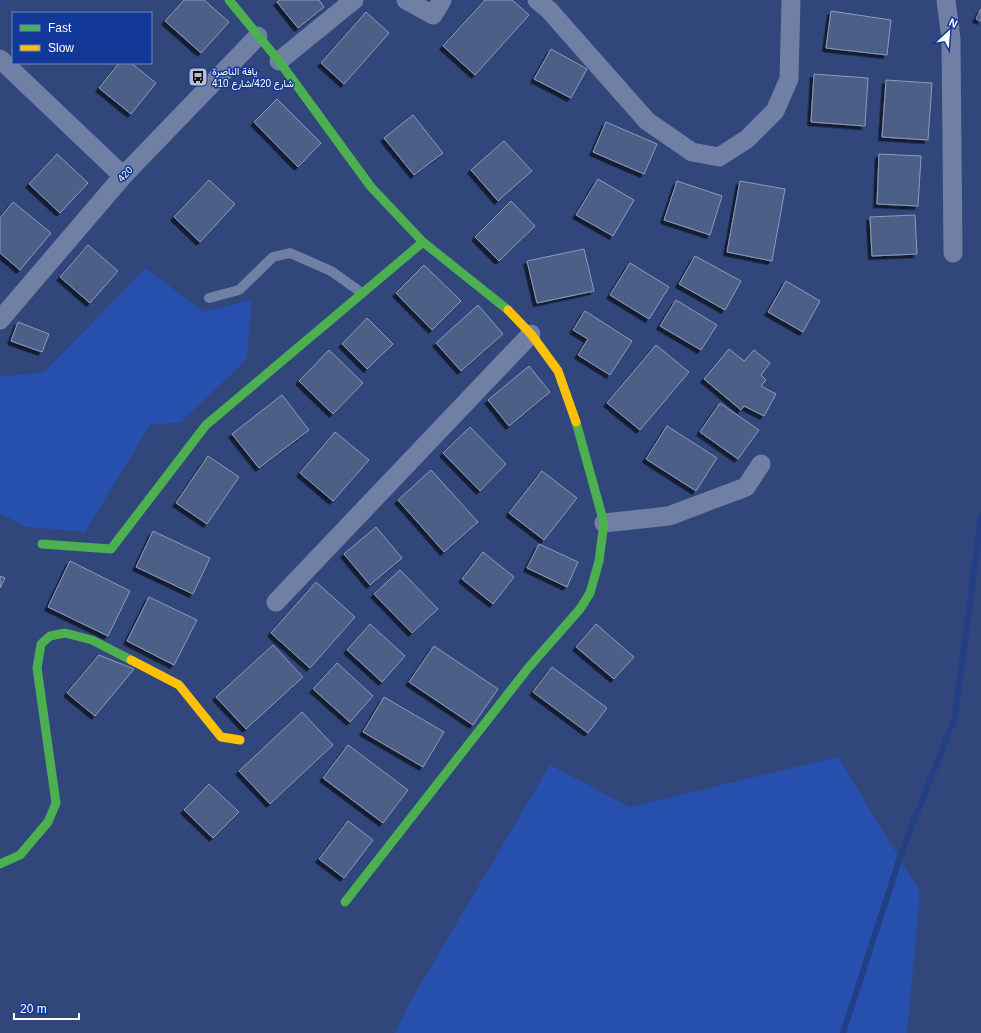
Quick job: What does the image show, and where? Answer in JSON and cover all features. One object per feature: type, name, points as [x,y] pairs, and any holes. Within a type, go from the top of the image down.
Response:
[{"type":"street","points":[[229,0],[279,61],[371,187],[424,242],[502,304],[531,334],[558,371],[572,406],[604,523],[599,561],[590,593],[580,609],[529,667],[345,902]]},
{"type":"street","points":[[279,61],[354,0]]},
{"type":"street","points":[[406,0],[433,14],[442,0]]},
{"type":"street","points":[[536,0],[549,10],[647,121],[692,152],[719,157],[747,139],[775,110],[778,104],[789,79],[791,0]]},
{"type":"street","points":[[946,0],[951,39],[953,253]]},
{"type":"street","name":"420","points":[[0,320],[123,176],[258,36]]},
{"type":"street","points":[[0,59],[123,176]]},
{"type":"street","points":[[42,544],[111,549],[206,425],[424,242]]},
{"type":"street","points":[[276,602],[531,334]]},
{"type":"street","points":[[604,523],[669,516],[746,486],[761,464]]},
{"type":"street","points":[[0,864],[20,855],[48,822],[56,803],[36,668],[40,644],[50,636],[65,633],[92,640],[179,685],[221,737],[240,740]]},
{"type":"lane","points":[[209,298],[239,290],[273,257],[290,253],[331,271],[362,293]]},
{"type":"shaded area","points":[[146,268],[203,312],[251,300],[247,359],[181,422],[150,425],[85,532],[25,527],[0,513],[0,377],[44,372]]},
{"type":"shaded area","points":[[838,757],[920,892],[907,1033],[395,1033],[409,1004],[550,765],[630,807]]},
{"type":"building","points":[[184,0],[204,0],[229,22],[201,53],[165,21]]},
{"type":"building","points":[[280,0],[319,0],[324,7],[298,28],[277,2]]},
{"type":"building","points":[[485,0],[512,0],[529,15],[475,75],[443,46]]},
{"type":"building","points":[[981,9],[981,21],[976,19]]},
{"type":"building","points":[[831,11],[891,20],[887,55],[826,48]]},
{"type":"building","points":[[366,12],[389,33],[344,84],[321,63]]},
{"type":"building","points":[[551,49],[587,69],[571,98],[534,79]]},
{"type":"building","points":[[118,64],[132,64],[156,83],[131,114],[99,88]]},
{"type":"building","points":[[814,74],[868,78],[865,126],[811,122]]},
{"type":"building","points":[[886,80],[932,83],[928,140],[882,137]]},
{"type":"building","points":[[277,99],[321,143],[298,167],[254,122]]},
{"type":"building","points":[[413,115],[443,153],[414,175],[384,138]]},
{"type":"building","points":[[606,122],[657,144],[644,174],[593,152]]},
{"type":"building","points":[[504,141],[532,171],[498,201],[471,170]]},
{"type":"building","points":[[57,154],[88,183],[60,213],[29,184]]},
{"type":"building","points":[[879,154],[921,156],[918,206],[877,204]]},
{"type":"building","points":[[598,179],[634,200],[613,236],[576,215]]},
{"type":"building","points":[[209,180],[235,204],[200,242],[174,217]]},
{"type":"building","points":[[677,181],[722,196],[710,235],[664,220]]},
{"type":"building","points":[[740,181],[785,189],[772,261],[727,252]]},
{"type":"building","points":[[511,201],[535,226],[499,261],[475,237]]},
{"type":"building","points":[[13,202],[51,233],[20,270],[0,253],[0,218]]},
{"type":"building","points":[[915,215],[917,254],[872,256],[870,217]]},
{"type":"building","points":[[88,245],[118,271],[90,303],[60,277]]},
{"type":"building","points":[[584,249],[594,291],[537,303],[527,261]]},
{"type":"building","points":[[695,256],[741,281],[725,310],[679,284]]},
{"type":"building","points":[[630,263],[669,287],[649,319],[610,295]]},
{"type":"building","points":[[424,265],[461,301],[432,330],[396,293]]},
{"type":"building","points":[[786,281],[820,301],[803,332],[768,312]]},
{"type":"building","points":[[676,300],[717,325],[701,350],[660,326]]},
{"type":"building","points":[[478,305],[503,334],[461,371],[436,343]]},
{"type":"building","points":[[585,311],[632,341],[610,375],[578,355],[588,339],[573,330]]},
{"type":"building","points":[[367,318],[393,344],[367,369],[342,344]]},
{"type":"building","points":[[18,322],[49,334],[42,352],[11,341]]},
{"type":"building","points":[[656,345],[689,372],[640,430],[607,403]]},
{"type":"building","points":[[729,349],[744,361],[754,350],[770,363],[761,375],[766,380],[761,386],[776,394],[764,416],[744,406],[741,410],[704,379]]},
{"type":"building","points":[[329,350],[363,383],[333,414],[299,381]]},
{"type":"building","points":[[529,366],[550,392],[509,426],[488,400]]},
{"type":"building","points":[[282,395],[309,430],[259,468],[232,434]]},
{"type":"building","points":[[720,403],[759,430],[738,459],[700,432]]},
{"type":"building","points":[[667,426],[717,458],[696,491],[646,459]]},
{"type":"building","points":[[470,427],[506,464],[480,491],[443,453]]},
{"type":"building","points":[[335,432],[369,460],[333,501],[300,473]]},
{"type":"building","points":[[208,456],[239,477],[207,524],[176,503]]},
{"type":"building","points":[[431,470],[478,522],[444,552],[398,500]]},
{"type":"building","points":[[542,471],[577,498],[544,540],[509,513]]},
{"type":"building","points":[[376,527],[402,558],[370,585],[344,554]]},
{"type":"building","points":[[153,531],[210,558],[193,594],[136,567]]},
{"type":"building","points":[[539,544],[578,562],[567,587],[527,568]]},
{"type":"building","points":[[483,552],[514,577],[493,604],[462,579]]},
{"type":"building","points":[[70,561],[130,591],[108,636],[48,607]]},
{"type":"building","points":[[400,570],[438,609],[412,633],[374,594]]},
{"type":"building","points":[[0,576],[5,578],[0,588]]},
{"type":"building","points":[[316,582],[355,617],[310,668],[271,633]]},
{"type":"building","points":[[149,597],[197,620],[174,665],[127,641]]},
{"type":"building","points":[[370,624],[405,656],[382,682],[347,650]]},
{"type":"building","points":[[596,624],[634,657],[614,679],[576,647]]},
{"type":"building","points":[[273,645],[303,677],[246,729],[216,697]]},
{"type":"building","points":[[434,646],[498,689],[473,725],[409,682]]},
{"type":"building","points":[[99,655],[134,669],[95,716],[67,693]]},
{"type":"building","points":[[337,663],[373,696],[350,722],[313,689]]},
{"type":"building","points":[[552,667],[607,708],[588,733],[533,692]]},
{"type":"building","points":[[384,697],[444,732],[423,767],[363,732]]},
{"type":"building","points":[[302,712],[333,745],[270,804],[239,771]]},
{"type":"building","points":[[348,745],[408,790],[383,823],[323,778]]},
{"type":"building","points":[[209,784],[239,812],[213,838],[184,810]]},
{"type":"building","points":[[348,821],[373,840],[344,878],[319,859]]},
{"type":"waterway","points":[[843,1033],[903,848],[955,717],[981,517]]},
{"type":"traffic: fast","points":[[229,0],[279,61],[371,187],[423,242],[508,310]]},
{"type":"traffic: fast","points":[[42,544],[111,549],[206,425],[423,242]]},
{"type":"traffic: fast","points":[[345,902],[529,667],[580,609],[590,593],[599,561],[604,523],[576,422]]},
{"type":"traffic: fast","points":[[0,864],[20,855],[48,822],[56,803],[37,668],[41,644],[50,636],[65,633],[92,640],[131,660]]},
{"type":"traffic: slow","points":[[508,310],[531,334],[558,371],[576,422]]},
{"type":"traffic: slow","points":[[131,660],[179,685],[221,737],[240,740]]},
{"type":"place","name":"يافة الناصرة شارع 420/شارع 410","points":[[198,77]]}]
